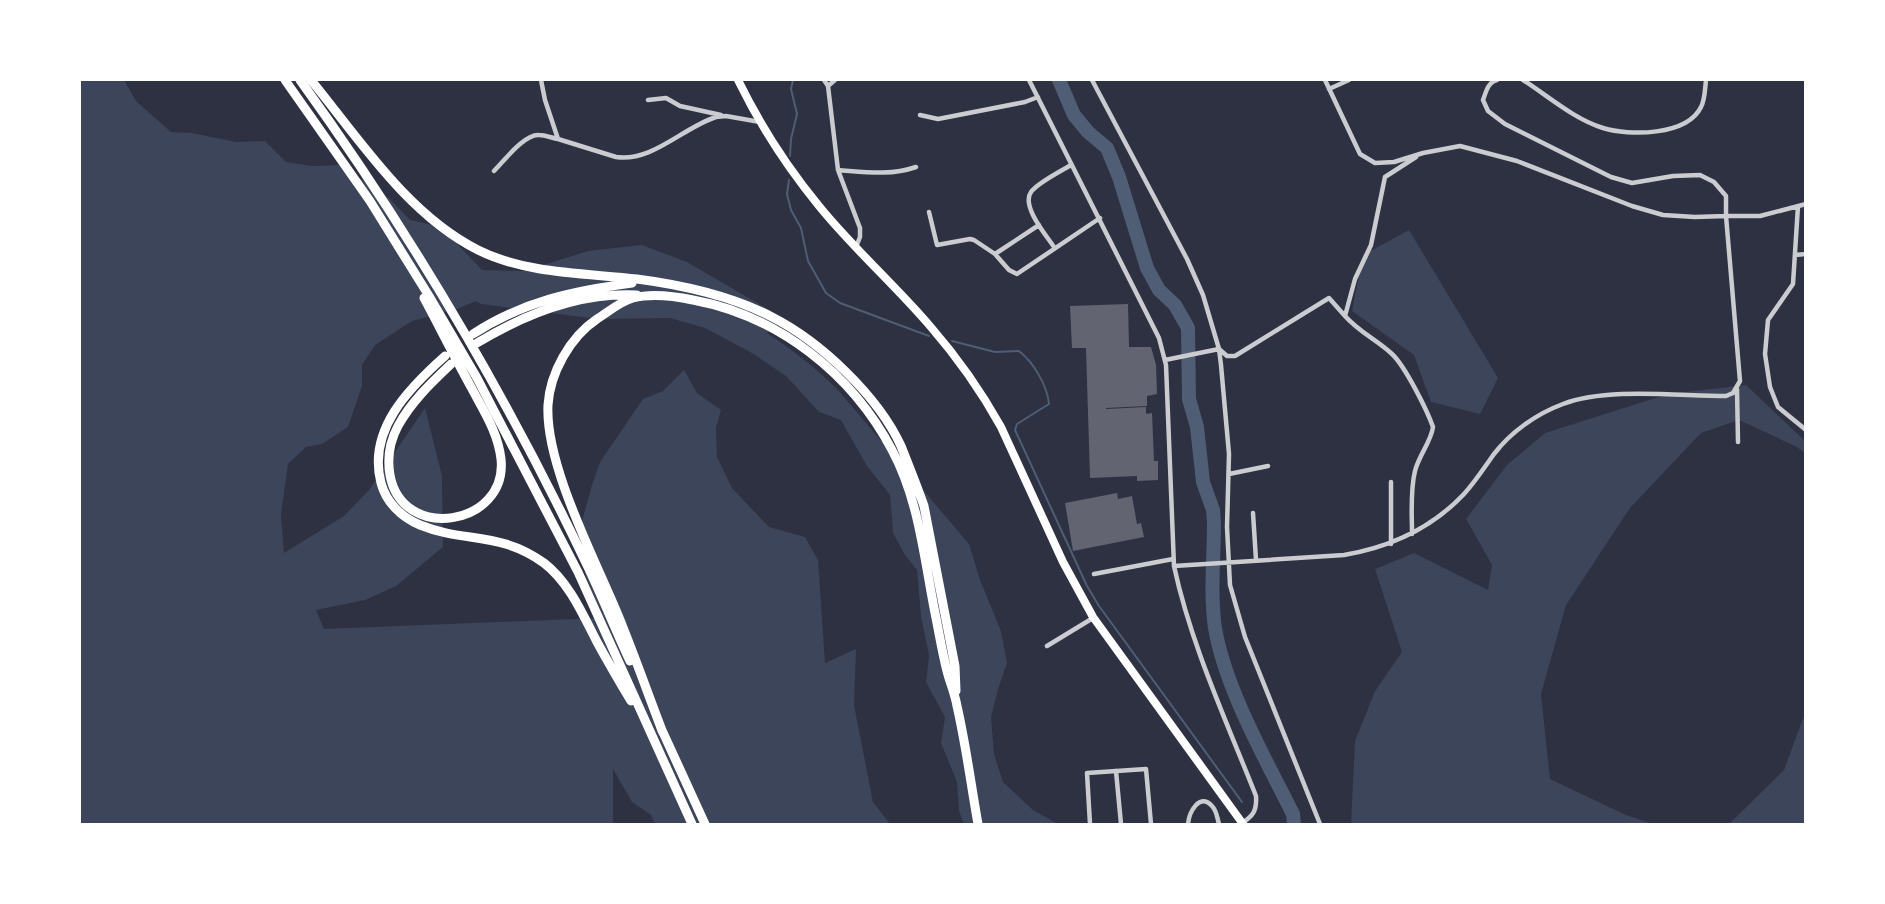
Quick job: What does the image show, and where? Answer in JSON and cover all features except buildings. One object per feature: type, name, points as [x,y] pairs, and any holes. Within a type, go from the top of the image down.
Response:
[{"type":"highway","points":[[285,80],[370,201],[477,378],[578,572],[692,825]]},
{"type":"highway","points":[[300,80],[379,194],[487,372],[588,566],[705,825]]},
{"type":"highway","points":[[311,80],[416,207],[459,240],[497,258],[526,267],[656,282],[721,296],[773,317],[833,360],[871,400],[900,445],[924,506],[955,666],[957,706]]},
{"type":"highway","points":[[738,80],[760,122],[793,173],[820,208],[930,325],[956,357],[990,407],[1006,436],[1063,562],[1094,617],[1242,824]]},
{"type":"highway","points":[[405,256],[424,299],[494,431],[499,446],[500,475],[493,493],[485,502],[467,514],[447,519],[422,515],[407,505],[394,490],[388,465],[390,447],[397,427],[415,400],[448,360],[426,373],[406,394],[388,423],[382,436],[378,463],[384,492],[398,511],[418,524],[434,530],[503,542],[547,565],[573,596],[613,671],[654,739]]},
{"type":"highway","points":[[656,282],[566,293],[513,311],[475,338],[528,316],[575,301],[607,295],[680,297],[726,308],[776,329],[827,366],[864,406],[892,450],[907,484],[916,517],[946,669],[957,706],[978,825]]},
{"type":"highway","points":[[654,296],[631,298],[590,324],[577,336],[558,367],[552,384],[548,411],[553,448],[567,491],[663,733]]},
{"type":"street","points":[[541,80],[558,139]]},
{"type":"street","points":[[824,80],[828,86],[838,170],[860,228],[860,237],[856,247]]},
{"type":"street","points":[[828,86],[835,80]]},
{"type":"street","points":[[1029,80],[1155,325],[1165,360],[1174,566],[1180,597],[1192,636],[1256,796],[1254,815],[1242,824]]},
{"type":"street","points":[[1092,80],[1187,259],[1203,295],[1216,350],[1229,454],[1225,561],[1230,585],[1245,637],[1320,825]]},
{"type":"street","points":[[1325,80],[1360,153],[1375,163],[1394,162],[1423,153],[1460,146],[1517,161],[1632,206],[1663,215],[1760,216],[1806,204]]},
{"type":"street","points":[[1329,89],[1349,80]]},
{"type":"street","points":[[1497,80],[1487,88],[1483,100],[1488,111],[1505,124],[1611,177],[1632,183],[1673,176],[1700,175],[1714,183],[1726,196],[1740,381],[1737,389],[1738,442]]},
{"type":"street","points":[[1523,80],[1580,117],[1602,128],[1625,132],[1670,129],[1687,122],[1701,107],[1706,80]]},
{"type":"street","points":[[920,114],[938,119],[1025,102],[1038,97]]},
{"type":"street","points":[[648,100],[666,98],[680,106],[760,122]]},
{"type":"street","points":[[494,171],[523,141],[531,136],[558,139],[615,157],[632,157],[655,148],[707,120],[726,116]]},
{"type":"street","points":[[1345,316],[1355,279],[1371,245],[1385,177],[1423,153]]},
{"type":"street","points":[[1054,247],[1029,206],[1030,193],[1071,165]]},
{"type":"street","points":[[838,170],[879,173],[900,172],[916,167]]},
{"type":"street","points":[[1798,206],[1793,284],[1768,320],[1764,354],[1770,387],[1778,407],[1806,430]]},
{"type":"street","points":[[928,212],[937,245],[970,239],[995,254],[1009,270],[1017,274],[1100,218]]},
{"type":"street","points":[[995,254],[1039,225]]},
{"type":"street","points":[[1795,255],[1806,255]]},
{"type":"street","points":[[1165,360],[1216,350],[1227,357],[1235,356],[1329,298],[1362,333],[1391,353],[1399,362],[1433,427],[1432,436],[1421,453],[1415,473],[1412,534]]},
{"type":"street","points":[[1174,566],[1344,555],[1390,544],[1412,534],[1449,509],[1465,493],[1511,436],[1525,424],[1554,408],[1590,396],[1726,396],[1737,389]]},
{"type":"street","points":[[1229,474],[1268,466]]},
{"type":"street","points":[[1390,482],[1390,544]]},
{"type":"street","points":[[1253,513],[1256,560]]},
{"type":"street","points":[[1094,574],[1173,559]]},
{"type":"street","points":[[1047,646],[1094,617]]},
{"type":"street","points":[[1090,825],[1087,773],[1146,769],[1152,825]]},
{"type":"street","points":[[1116,771],[1121,825]]},
{"type":"street","points":[[1188,825],[1191,811],[1196,804],[1207,802],[1212,806],[1219,825]]},
{"type":"shaded area","points":[[80,80],[124,80],[136,101],[171,132],[192,133],[236,142],[265,141],[286,162],[312,166],[341,165],[389,198],[410,220],[441,227],[482,270],[524,271],[588,251],[642,245],[687,262],[776,314],[767,333],[804,360],[838,390],[969,544],[980,580],[1001,631],[1007,663],[991,717],[994,754],[1003,782],[1033,810],[1058,824],[964,824],[959,811],[957,782],[941,743],[945,717],[926,682],[929,656],[921,616],[917,570],[905,555],[893,533],[890,495],[867,466],[841,420],[819,412],[786,376],[752,353],[705,328],[670,318],[598,319],[481,304],[476,301],[457,309],[412,321],[375,345],[362,365],[362,386],[348,427],[322,444],[306,447],[288,464],[281,515],[284,553],[344,516],[369,490],[425,408],[442,476],[443,547],[396,586],[365,600],[316,610],[324,629],[600,618],[586,587],[582,521],[592,485],[600,462],[643,399],[663,391],[684,370],[697,393],[721,410],[716,428],[717,457],[732,488],[769,527],[805,537],[818,560],[825,663],[856,649],[854,705],[873,802],[890,824],[655,824],[651,815],[632,802],[613,769],[613,824],[80,824]]},
{"type":"shaded area","points":[[1409,230],[1498,378],[1480,414],[1431,402],[1414,355],[1352,311],[1363,255]]},
{"type":"shaded area","points":[[1746,385],[1805,441],[1805,453],[1739,420],[1701,433],[1630,508],[1566,605],[1541,694],[1550,779],[1626,815],[1653,824],[1351,824],[1355,741],[1375,691],[1402,652],[1375,569],[1414,553],[1488,590],[1492,565],[1466,519],[1507,465],[1545,433],[1668,394]]},
{"type":"shaded area","points":[[1805,713],[1805,824],[1729,824],[1784,770]]},
{"type":"waterway","points":[[790,156],[791,139],[797,114],[791,89],[793,80]]},
{"type":"waterway","points":[[1059,80],[1074,115],[1088,132],[1107,148],[1119,177],[1147,268],[1159,290],[1175,305],[1188,328],[1189,399],[1197,427],[1203,482],[1213,510],[1212,589],[1215,628],[1220,651],[1237,699],[1293,814],[1294,824]]},
{"type":"waterway","points":[[789,180],[787,194],[791,210],[801,228],[808,261],[826,293],[840,303],[929,336]]},
{"type":"waterway","points":[[952,341],[995,352],[1019,351],[1039,375],[1046,389],[1049,404],[1017,424],[1015,430],[1087,586],[1099,606],[1242,802]]}]
